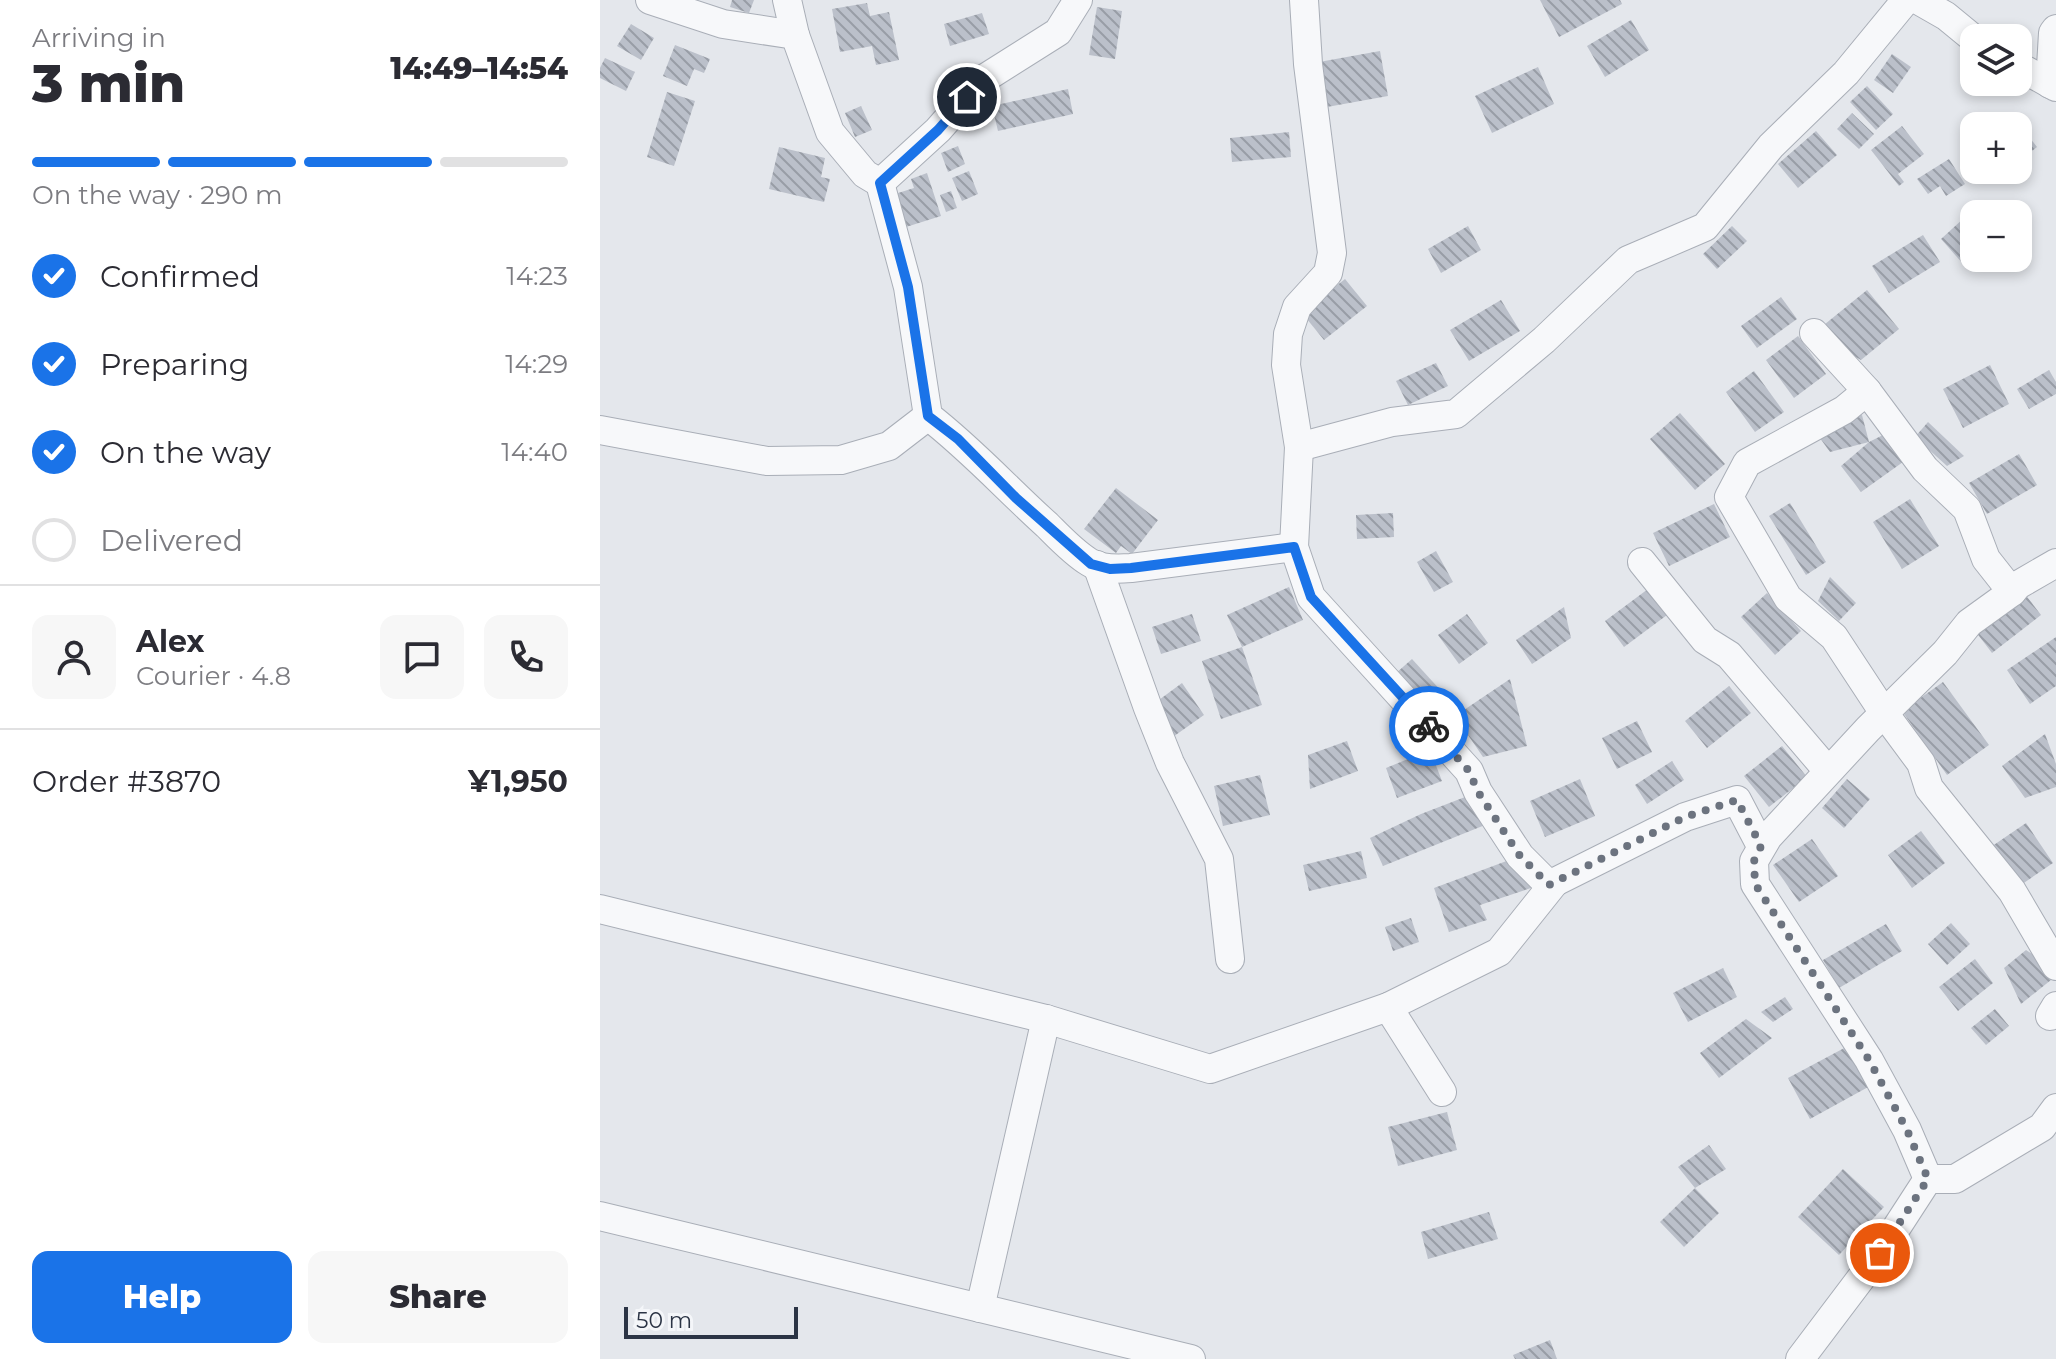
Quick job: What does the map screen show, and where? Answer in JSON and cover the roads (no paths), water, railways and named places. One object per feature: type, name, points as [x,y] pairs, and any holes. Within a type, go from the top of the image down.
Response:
[{"type":"street","points":[[650,0],[723,24],[795,35]]},
{"type":"street","points":[[787,0],[795,35],[830,132],[865,174],[880,183],[908,287],[928,416],[958,439],[1016,498],[1091,564],[1110,569],[1131,568],[1294,547]]},
{"type":"street","points":[[880,183],[938,130],[982,80],[1058,32],[1078,0]]},
{"type":"street","points":[[1304,0],[1308,64],[1332,253],[1328,273],[1297,307],[1288,334],[1286,365],[1299,447],[1294,547],[1311,597],[1469,771],[1478,792],[1520,856],[1549,885],[1685,817],[1737,800],[1761,846]]},
{"type":"street","points":[[1299,447],[1392,422],[1456,414],[1544,340],[1628,260],[1705,227],[1771,146],[1846,73],[1906,0]]},
{"type":"street","points":[[1918,0],[1960,28]]},
{"type":"street","points":[[2032,74],[2053,86],[2053,33],[2056,29]]},
{"type":"street","points":[[1814,333],[1867,391],[1925,469],[1967,509],[1986,559],[2012,592]]},
{"type":"street","points":[[1867,391],[1844,410],[1747,463],[1729,497],[1788,598],[1834,637],[1921,763],[1929,788],[2012,891],[2056,966]]},
{"type":"street","points":[[600,430],[767,461],[841,460],[889,446],[928,416]]},
{"type":"street","points":[[1642,562],[1705,640],[1729,655],[1828,771]]},
{"type":"street","points":[[1928,1179],[1907,1130],[1869,1060],[1755,884],[1754,861],[1761,846],[1828,771],[1945,653],[1969,623],[2018,585],[2056,563]]},
{"type":"street","points":[[1097,565],[1170,763],[1219,859],[1230,959]]},
{"type":"street","points":[[600,909],[1046,1019],[1210,1069],[1388,1007],[1499,952],[1555,882]]},
{"type":"street","points":[[1388,1007],[1442,1092]]},
{"type":"street","points":[[980,1308],[1046,1019]]},
{"type":"street","points":[[1928,1179],[1955,1179],[2042,1127],[2056,1108]]},
{"type":"street","points":[[1805,1357],[1880,1253],[1928,1179]]},
{"type":"street","points":[[600,1216],[1191,1359]]}]
